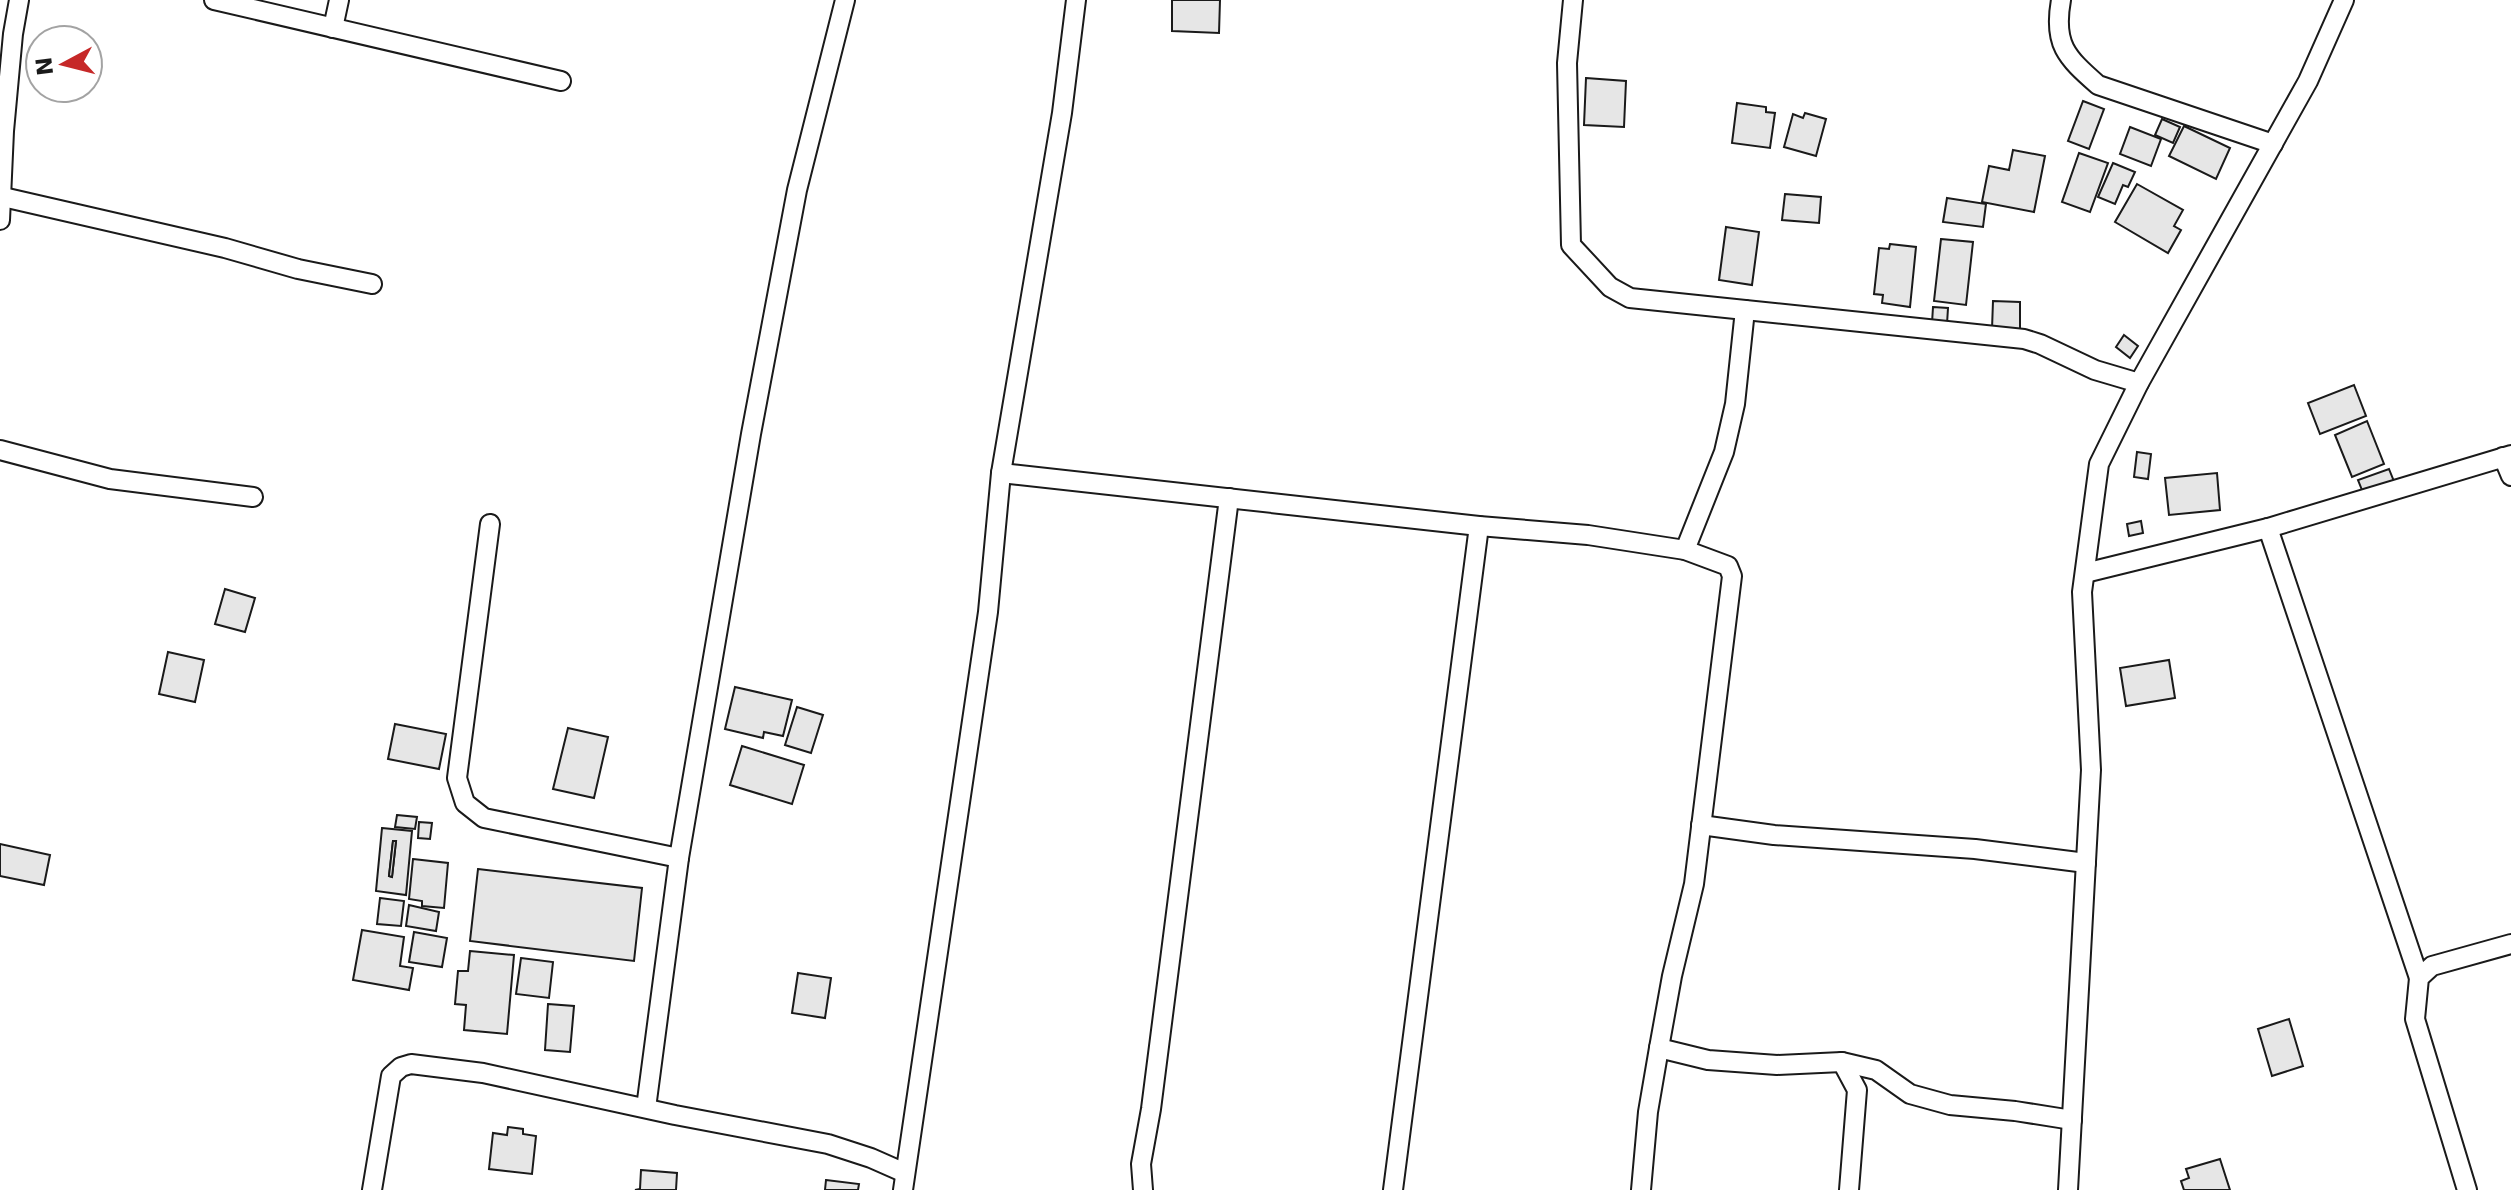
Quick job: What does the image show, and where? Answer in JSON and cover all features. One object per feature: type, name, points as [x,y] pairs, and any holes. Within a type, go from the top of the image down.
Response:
[{"type":"street","points":[[0,220],[4,131],[19,0]]},
{"type":"street","points":[[214,0],[561,81]]},
{"type":"street","points":[[333,28],[339,0]]},
{"type":"street","points":[[646,1108],[679,858],[751,434],[797,190],[845,0]]},
{"type":"street","points":[[372,1190],[391,1076],[401,1067],[411,1064],[483,1073],[828,1144],[871,1158],[904,1182],[988,612],[1001,473],[1062,113],[1076,0]]},
{"type":"street","points":[[1573,0],[1567,63],[1571,245],[1610,287],[1630,298],[2024,339],[2095,370],[2139,383]]},
{"type":"street","points":[[2061,0],[2059,39],[2076,66],[2098,85],[2273,144]]},
{"type":"street","points":[[2068,1190],[2091,770],[2082,592],[2099,464],[2139,383],[2308,81],[2344,0]]},
{"type":"street","points":[[3,197],[372,284]]},
{"type":"street","points":[[1685,550],[1724,452],[1735,404],[1745,310]]},
{"type":"street","points":[[0,450],[110,479],[253,497]]},
{"type":"street","points":[[2085,573],[2268,528],[2507,456],[2511,476]]},
{"type":"street","points":[[1001,473],[1479,526],[1588,535],[1685,550],[1728,566],[1732,576],[1694,884],[1659,1048],[1648,1112],[1641,1190]]},
{"type":"street","points":[[1143,1190],[1141,1164],[1151,1109],[1229,498]]},
{"type":"street","points":[[490,524],[457,778],[465,803],[484,818],[679,858]]},
{"type":"street","points":[[1393,1190],[1479,526]]},
{"type":"street","points":[[2268,528],[2419,978],[2415,1019],[2467,1190]]},
{"type":"street","points":[[1701,825],[1774,835],[1959,848],[2086,863]]},
{"type":"street","points":[[2419,978],[2432,966],[2511,944]]},
{"type":"street","points":[[1659,1048],[1708,1060],[1777,1065],[1842,1062],[1876,1070],[1910,1094],[1950,1105],[2072,1120]]},
{"type":"street","points":[[1842,1062],[1857,1090],[1849,1190]]},
{"type":"building","points":[[1172,0],[1220,0],[1219,33],[1172,31]]},
{"type":"building","points":[[1586,78],[1626,81],[1624,127],[1584,125]]},
{"type":"building","points":[[2083,101],[2104,109],[2089,149],[2068,141]]},
{"type":"building","points":[[1737,103],[1766,107],[1766,112],[1775,113],[1770,148],[1732,143]]},
{"type":"building","points":[[1805,113],[1826,119],[1816,156],[1784,147],[1793,114],[1803,118]]},
{"type":"building","points":[[2162,119],[2180,127],[2173,143],[2155,135]]},
{"type":"building","points":[[2184,126],[2230,148],[2216,179],[2169,156]]},
{"type":"building","points":[[2130,127],[2161,139],[2151,166],[2120,154]]},
{"type":"building","points":[[2013,150],[2045,156],[2034,212],[1982,202],[1989,166],[2009,170]]},
{"type":"building","points":[[2079,153],[2108,163],[2090,212],[2062,202]]},
{"type":"building","points":[[2113,163],[2135,172],[2128,187],[2123,185],[2115,204],[2098,197]]},
{"type":"building","points":[[2137,184],[2183,210],[2174,226],[2181,230],[2168,253],[2115,222]]},
{"type":"building","points":[[1785,194],[1821,197],[1819,223],[1782,220]]},
{"type":"building","points":[[1947,198],[1986,204],[1983,227],[1943,222]]},
{"type":"building","points":[[1726,227],[1759,232],[1752,285],[1719,280]]},
{"type":"building","points":[[1941,239],[1973,242],[1966,305],[1934,301]]},
{"type":"building","points":[[1890,244],[1916,247],[1910,307],[1882,303],[1883,295],[1874,294],[1879,248],[1889,249]]},
{"type":"building","points":[[1993,301],[2020,302],[2020,330],[1992,329]]},
{"type":"building","points":[[1933,307],[1948,308],[1947,324],[1932,323]]},
{"type":"building","points":[[2124,335],[2138,346],[2130,358],[2116,347]]},
{"type":"building","points":[[2354,385],[2366,416],[2320,434],[2308,403]]},
{"type":"building","points":[[2367,421],[2384,464],[2352,477],[2335,435]]},
{"type":"building","points":[[2137,452],[2151,454],[2148,479],[2134,477]]},
{"type":"building","points":[[2389,469],[2395,484],[2364,495],[2358,480]]},
{"type":"building","points":[[2217,473],[2220,510],[2169,515],[2165,478]]},
{"type":"building","points":[[2141,521],[2143,533],[2129,536],[2127,524]]},
{"type":"building","points":[[225,589],[255,598],[245,632],[215,624]]},
{"type":"building","points":[[168,652],[204,660],[195,702],[159,694]]},
{"type":"building","points":[[2169,660],[2175,698],[2126,706],[2120,668]]},
{"type":"building","points":[[735,687],[792,700],[783,736],[764,732],[763,738],[725,729]]},
{"type":"building","points":[[797,707],[823,715],[811,753],[785,745]]},
{"type":"building","points":[[395,724],[446,734],[439,769],[388,759]]},
{"type":"building","points":[[568,728],[608,737],[594,798],[553,789]]},
{"type":"building","points":[[742,746],[804,765],[792,804],[730,785]]},
{"type":"building","points":[[397,815],[417,817],[415,829],[395,827]]},
{"type":"building","points":[[419,822],[432,823],[430,839],[418,838]]},
{"type":"building","points":[[382,828],[412,831],[406,895],[376,891]],"holes":[[[393,841],[396,841],[392,877],[389,876]]]},
{"type":"building","points":[[393,841],[396,841],[392,877],[389,876]]},
{"type":"building","points":[[0,844],[50,855],[44,885],[0,876]]},
{"type":"building","points":[[413,859],[448,863],[444,908],[422,906],[422,901],[409,899]]},
{"type":"building","points":[[478,869],[642,888],[634,961],[470,941]]},
{"type":"building","points":[[380,898],[404,901],[401,926],[377,924]]},
{"type":"building","points":[[409,905],[439,912],[436,931],[406,926]]},
{"type":"building","points":[[362,930],[404,937],[400,966],[413,968],[409,990],[353,980]]},
{"type":"building","points":[[414,932],[447,938],[442,967],[409,962]]},
{"type":"building","points":[[470,951],[514,955],[507,1034],[464,1030],[466,1005],[455,1004],[458,971],[468,971]]},
{"type":"building","points":[[521,958],[553,962],[549,998],[516,994]]},
{"type":"building","points":[[798,973],[831,978],[825,1018],[792,1013]]},
{"type":"building","points":[[548,1004],[574,1006],[570,1052],[545,1050]]},
{"type":"building","points":[[2289,1019],[2303,1066],[2272,1076],[2258,1029]]},
{"type":"building","points":[[508,1127],[523,1129],[523,1134],[536,1136],[532,1174],[489,1169],[493,1133],[507,1135]]},
{"type":"building","points":[[2220,1159],[2230,1190],[2184,1190],[2181,1181],[2189,1178],[2186,1169]]},
{"type":"building","points":[[641,1170],[677,1173],[676,1190],[635,1190],[640,1189]]},
{"type":"building","points":[[826,1180],[859,1184],[858,1190],[825,1190]]}]
